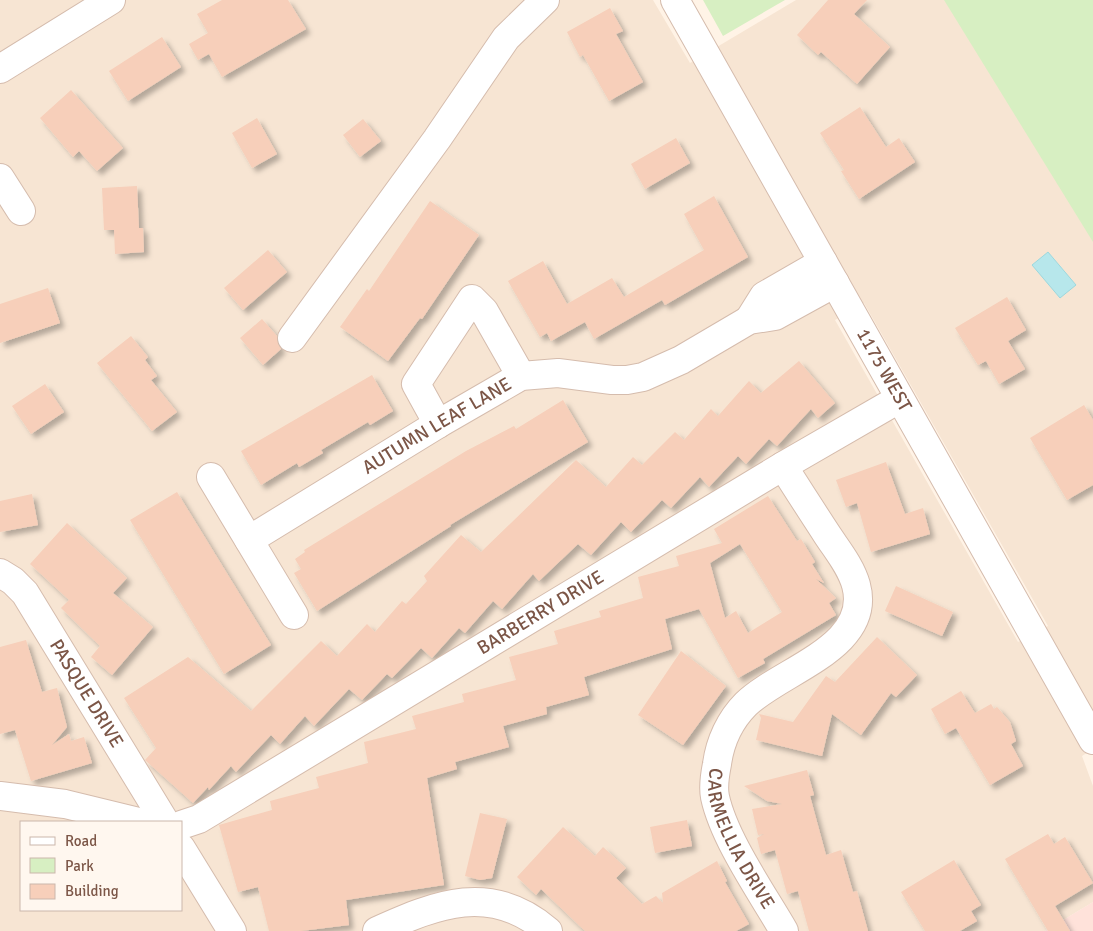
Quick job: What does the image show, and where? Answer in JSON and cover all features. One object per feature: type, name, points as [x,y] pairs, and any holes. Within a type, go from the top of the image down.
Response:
[{"type":"street","points":[[0,69],[111,0]]},
{"type":"street","points":[[292,338],[437,139],[506,38],[545,0]]},
{"type":"street","name":"1175 WEST","points":[[675,0],[1093,740]]},
{"type":"street","points":[[0,178],[22,211]]},
{"type":"street","name":"AUTUMN LEAF LANE","points":[[249,540],[438,424],[521,376],[558,373],[612,380],[643,377],[681,360],[749,320],[775,316],[829,272]]},
{"type":"street","points":[[438,424],[416,384],[472,300],[484,311],[521,376]]},
{"type":"street","name":"BARBERRY DRIVE","points":[[182,826],[199,819],[783,466],[899,399]]},
{"type":"street","name":"CARMELLIA DRIVE","points":[[783,466],[846,562],[856,586],[857,610],[852,626],[834,646],[760,692],[745,705],[732,721],[719,748],[714,795],[718,811],[726,831],[784,931]]},
{"type":"street","points":[[211,477],[294,615]]},
{"type":"street","name":"PASQUE DRIVE","points":[[0,573],[13,581],[25,593],[164,821]]},
{"type":"street","points":[[0,796],[64,804],[135,821]]},
{"type":"street","points":[[182,850],[232,931]]},
{"type":"street","points":[[377,931],[422,910],[449,903],[476,901],[508,907],[538,922],[548,931]]},
{"type":"shaded area","points":[[0,0],[653,0],[690,63],[796,0],[957,0],[1093,238],[1093,749],[1082,756],[1093,786],[1093,902],[1045,931],[0,931]],"holes":[[[864,303],[1048,626],[1018,642],[835,320]]]},
{"type":"shaded area","points":[[1093,902],[1093,931],[1045,931]]},
{"type":"green space","points":[[703,0],[785,0],[723,36]]},
{"type":"green space","points":[[944,0],[1093,0],[1093,242]]},
{"type":"water","points":[[1048,252],[1076,285],[1060,298],[1032,265]]},
{"type":"building","points":[[222,0],[288,0],[306,29],[222,77],[209,54],[198,60],[189,44],[208,33],[197,14]]},
{"type":"building","points":[[828,0],[867,0],[854,14],[890,47],[857,84],[821,52],[818,55],[797,35]]},
{"type":"building","points":[[610,8],[623,31],[616,34],[643,82],[609,101],[583,55],[580,57],[567,32]]},
{"type":"building","points":[[162,37],[181,67],[128,101],[109,71]]},
{"type":"building","points":[[71,90],[123,148],[97,171],[79,151],[73,157],[40,118]]},
{"type":"building","points":[[860,107],[886,147],[899,138],[915,162],[859,199],[841,171],[844,170],[820,133]]},
{"type":"building","points":[[257,118],[277,154],[252,168],[232,133]]},
{"type":"building","points":[[363,119],[381,141],[360,157],[343,135]]},
{"type":"building","points":[[676,138],[690,163],[645,189],[631,164]]},
{"type":"building","points":[[137,186],[139,228],[143,228],[144,252],[115,254],[114,230],[104,230],[102,188]]},
{"type":"building","points":[[714,196],[748,257],[665,305],[662,300],[594,339],[585,322],[551,341],[547,333],[540,337],[508,281],[543,261],[567,304],[612,278],[624,297],[704,250],[684,214]]},
{"type":"building","points":[[430,201],[479,235],[422,319],[420,318],[388,361],[340,327],[367,289],[369,291]]},
{"type":"building","points":[[268,250],[287,272],[243,310],[224,288]]},
{"type":"building","points":[[48,288],[60,323],[0,343],[0,304]]},
{"type":"building","points":[[1007,297],[1026,330],[1008,341],[1025,369],[999,384],[986,361],[978,365],[955,328]]},
{"type":"building","points":[[262,319],[277,336],[281,349],[263,365],[240,338]]},
{"type":"building","points":[[131,336],[148,357],[145,360],[157,376],[151,380],[177,412],[152,431],[97,363]]},
{"type":"building","points":[[799,361],[835,403],[818,418],[811,409],[777,446],[769,439],[746,464],[738,456],[709,487],[700,477],[671,508],[662,500],[631,532],[621,522],[591,555],[578,544],[539,581],[533,574],[502,609],[493,601],[465,633],[459,628],[432,658],[421,648],[392,678],[387,674],[362,700],[349,689],[314,726],[305,716],[280,744],[271,735],[236,772],[231,766],[209,790],[208,787],[193,803],[145,760],[156,748],[124,698],[188,657],[251,711],[321,641],[337,656],[367,624],[375,632],[402,601],[406,604],[427,581],[424,576],[461,535],[481,552],[576,460],[606,487],[633,457],[642,465],[675,432],[684,440],[711,409],[718,416],[749,381],[761,393]]},
{"type":"building","points":[[372,375],[393,411],[370,425],[368,422],[321,450],[323,453],[299,467],[297,463],[261,485],[241,451]]},
{"type":"building","points":[[45,384],[64,412],[31,434],[12,406]]},
{"type":"building","points":[[563,400],[588,442],[450,525],[317,611],[294,573],[301,569],[295,559],[305,552],[304,550],[466,451],[514,426],[516,429]]},
{"type":"building","points":[[1084,405],[1093,420],[1093,485],[1067,500],[1030,438]]},
{"type":"building","points":[[886,462],[905,514],[923,508],[930,534],[871,552],[857,503],[846,507],[836,480]]},
{"type":"building","points":[[177,492],[271,645],[224,674],[130,520]]},
{"type":"building","points":[[32,494],[38,525],[0,532],[0,501]]},
{"type":"building","points":[[768,496],[797,541],[801,539],[815,562],[812,564],[824,583],[816,579],[836,598],[829,603],[836,615],[763,659],[765,663],[738,678],[699,609],[665,619],[672,649],[584,677],[589,695],[546,707],[547,714],[503,726],[509,747],[455,762],[457,769],[427,778],[444,885],[346,900],[349,925],[301,931],[269,931],[258,887],[238,892],[219,825],[272,810],[270,801],[319,788],[316,777],[368,763],[364,742],[416,729],[412,716],[464,702],[462,694],[516,680],[509,657],[558,644],[554,631],[601,617],[599,611],[643,598],[638,577],[679,566],[676,556],[722,543],[714,529]],"holes":[[[740,544],[782,612],[748,633],[736,611],[725,618],[710,563]]]},
{"type":"building","points":[[67,523],[127,578],[113,593],[153,627],[112,675],[91,657],[100,646],[61,608],[69,600],[30,564]]},
{"type":"building","points":[[896,586],[953,612],[942,636],[885,611]]},
{"type":"building","points":[[877,637],[917,675],[896,697],[891,693],[861,735],[832,714],[822,756],[756,740],[761,718],[759,714],[793,722],[826,676],[835,682]]},
{"type":"building","points":[[26,640],[42,692],[57,688],[67,727],[52,745],[69,734],[71,741],[84,737],[92,763],[31,781],[15,730],[0,734],[0,647]]},
{"type":"building","points":[[681,651],[726,686],[683,745],[638,715]]},
{"type":"building","points":[[961,691],[975,713],[991,704],[994,709],[997,707],[1010,722],[1016,741],[1011,744],[1023,766],[990,785],[956,728],[945,734],[931,709]]},
{"type":"building","points":[[807,770],[814,795],[810,796],[826,855],[841,850],[853,892],[857,891],[868,931],[809,931],[798,891],[787,894],[775,850],[761,854],[757,838],[764,834],[758,835],[752,809],[782,804],[767,801],[744,786]]},
{"type":"building","points":[[480,813],[507,819],[492,878],[480,880],[465,876]]},
{"type":"building","points":[[687,820],[692,846],[655,853],[650,827]]},
{"type":"building","points":[[563,827],[595,856],[603,847],[626,868],[616,878],[642,904],[656,896],[663,903],[662,893],[717,861],[727,881],[725,882],[749,924],[736,931],[585,931],[541,889],[536,895],[517,877]]},
{"type":"building","points":[[1048,834],[1054,844],[1065,837],[1093,883],[1055,906],[1070,931],[1048,931],[1005,859]]},
{"type":"building","points":[[954,860],[981,905],[971,911],[977,921],[960,931],[925,931],[901,892]]}]
